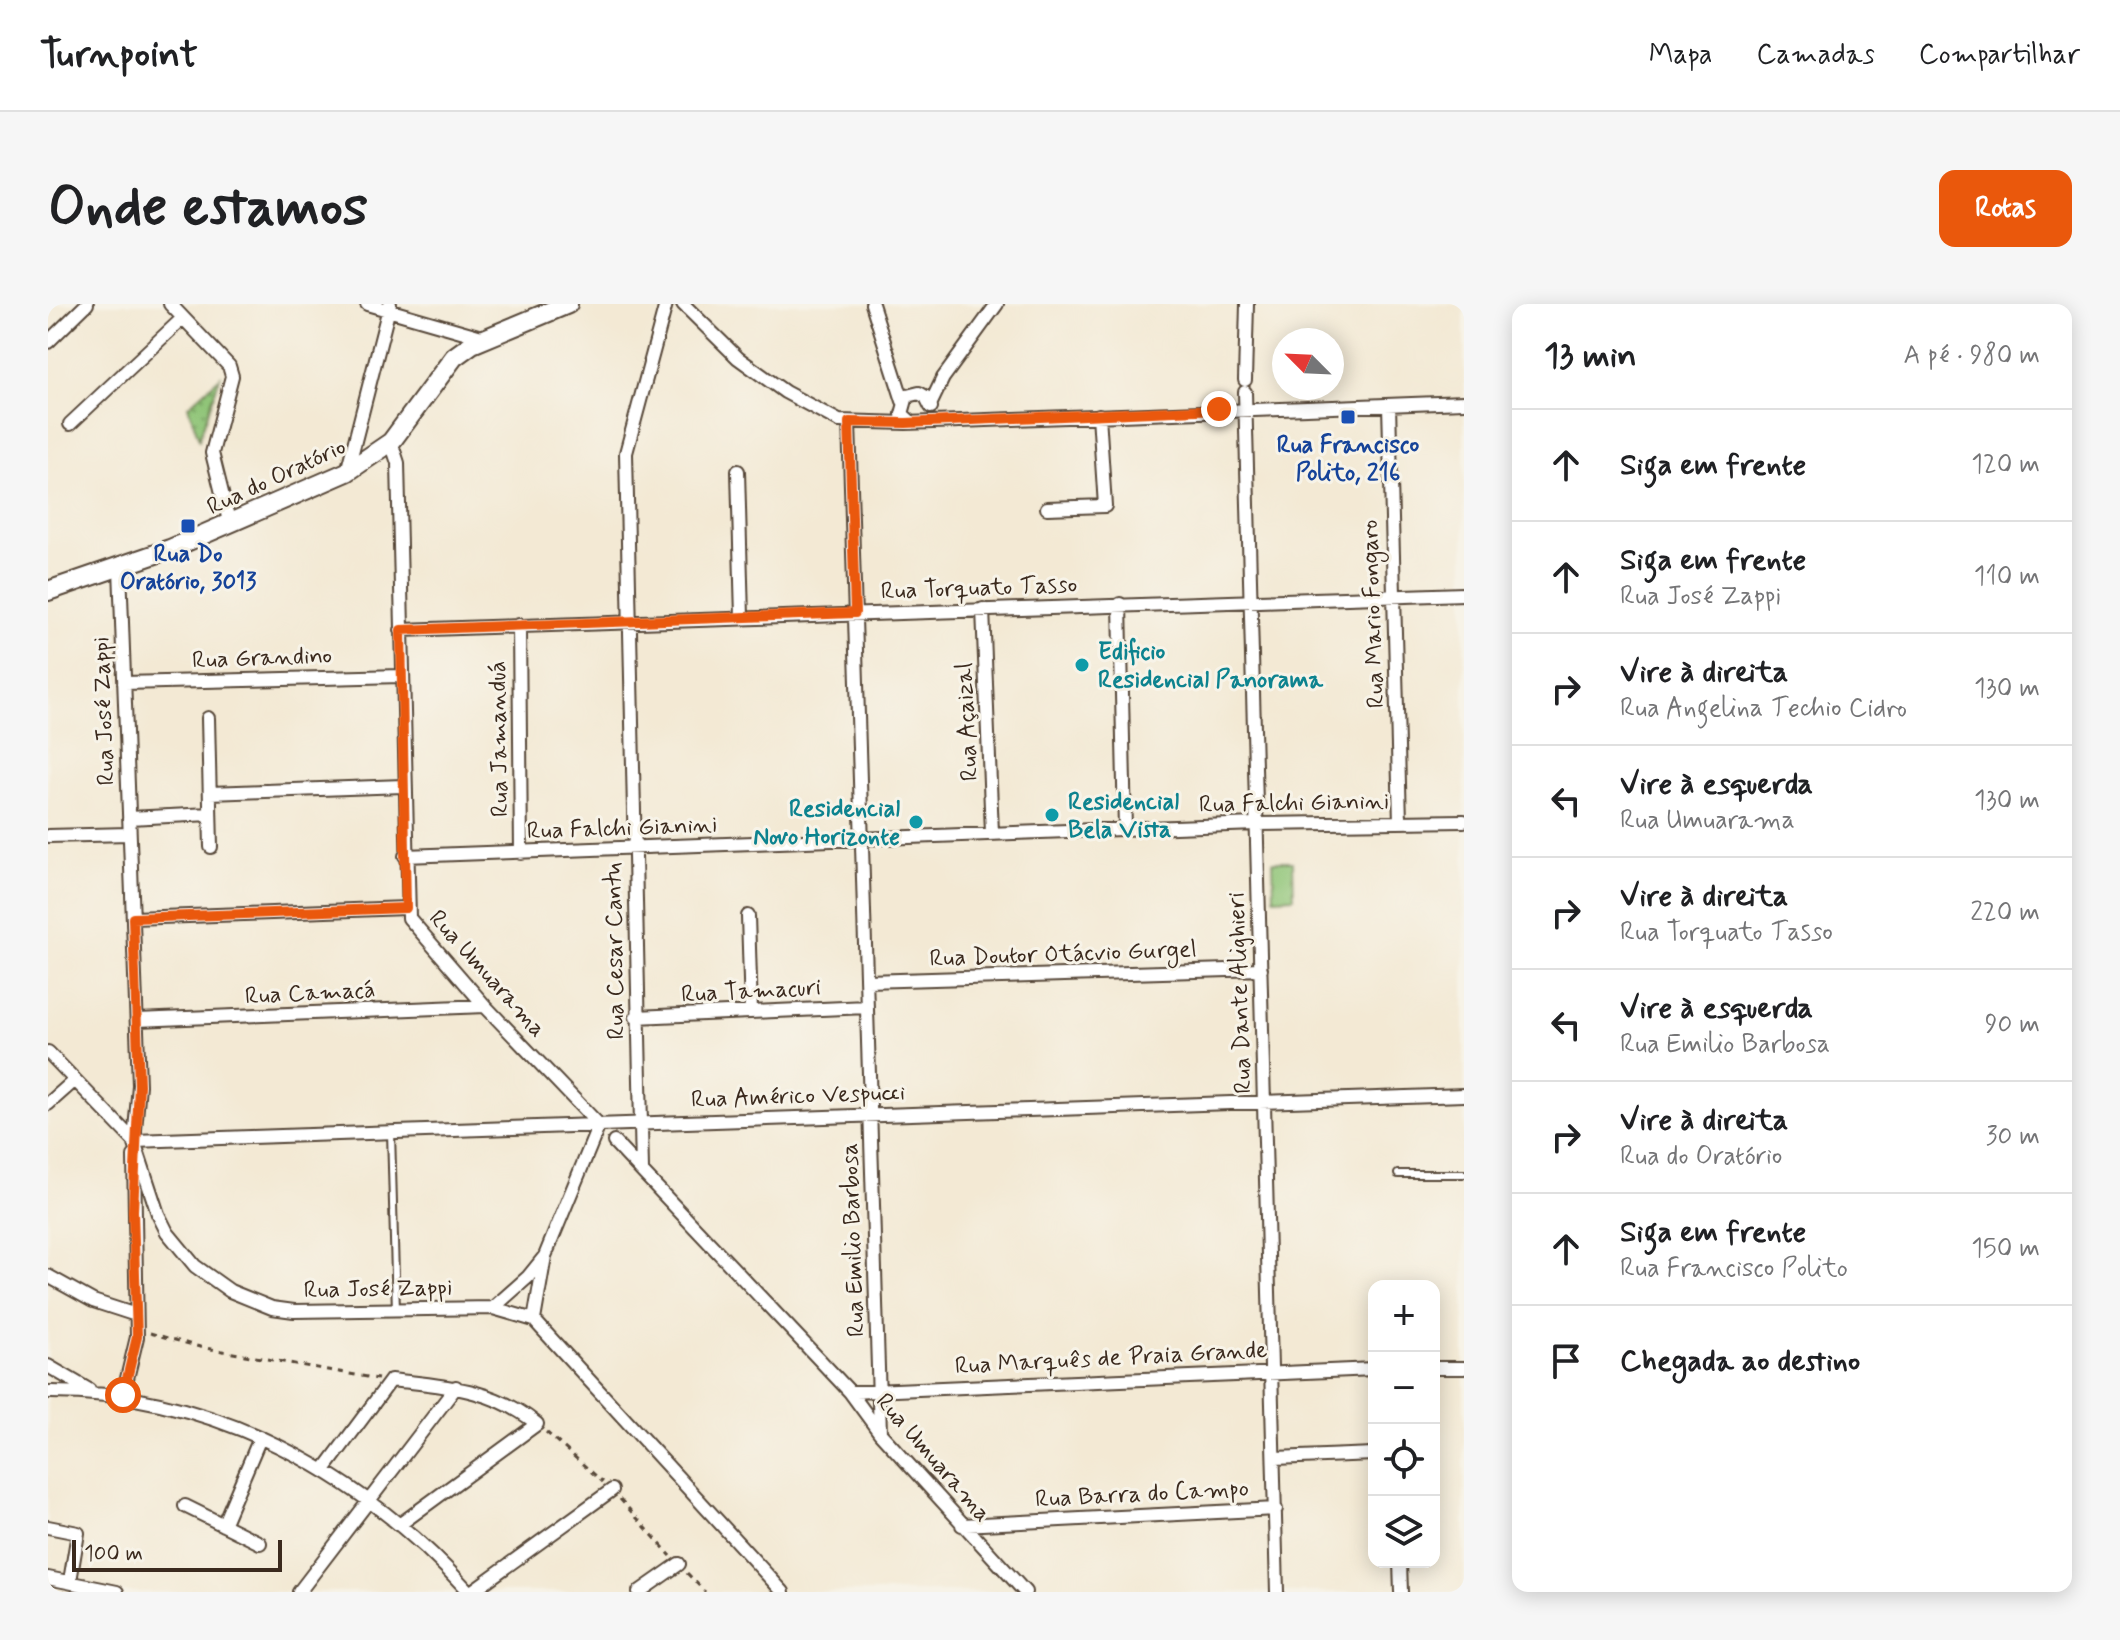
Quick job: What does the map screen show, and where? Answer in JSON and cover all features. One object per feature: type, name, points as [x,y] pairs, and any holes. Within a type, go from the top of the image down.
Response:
[{"type":"street","points":[[48,342],[87,304]]},
{"type":"street","points":[[170,304],[229,366],[232,376],[212,453],[230,525]]},
{"type":"street","points":[[367,304],[389,307],[485,338]]},
{"type":"street","name":"Rua do Oratório","points":[[48,591],[120,568],[230,525],[347,472],[391,442],[454,357],[485,338],[568,304]]},
{"type":"street","name":"Rua Cesar Cantu","points":[[642,1170],[636,1017],[626,447],[666,304]]},
{"type":"street","points":[[683,304],[738,358],[785,392],[839,421],[916,422],[1464,402]]},
{"type":"street","points":[[872,304],[895,375],[911,396],[931,403]]},
{"type":"street","points":[[916,422],[931,411],[931,403],[943,378],[997,304]]},
{"type":"street","name":"Rua Dante Alighieri","points":[[1247,304],[1245,386],[1274,1371],[1277,1592]]},
{"type":"street","points":[[347,472],[389,307]]},
{"type":"street","points":[[70,424],[183,318]]},
{"type":"street","points":[[916,422],[902,414],[911,396],[943,378]]},
{"type":"street","name":"Rua Mario Fongaro","points":[[1389,405],[1400,822]]},
{"type":"street","points":[[1047,508],[1105,506],[1099,415]]},
{"type":"street","name":"Rua Emilio Barbosa","points":[[849,422],[880,1433]]},
{"type":"street","name":"Rua Umuarama","points":[[391,442],[398,463],[406,908],[414,928],[599,1125]]},
{"type":"street","points":[[738,471],[742,617]]},
{"type":"street","name":"Rua José Zappi","points":[[120,568],[139,1085],[134,1141],[146,1185],[167,1232],[211,1279],[252,1302],[272,1308],[317,1313],[493,1308],[534,1320]]},
{"type":"street","name":"Rua Torquato Tasso","points":[[401,630],[1464,594]]},
{"type":"street","points":[[1120,604],[1125,829]]},
{"type":"street","name":"Rua Açaizal","points":[[983,609],[992,833]]},
{"type":"street","name":"Rua Jamanduá","points":[[519,625],[521,853]]},
{"type":"street","name":"Rua Grandino","points":[[124,683],[401,676]]},
{"type":"street","points":[[208,718],[211,847]]},
{"type":"street","points":[[210,793],[403,786]]},
{"type":"street","points":[[129,818],[210,814]]},
{"type":"street","name":"Rua Falchi Gianini","points":[[405,856],[634,850],[1256,824],[1464,821]]},
{"type":"street","points":[[48,836],[129,834]]},
{"type":"street","points":[[133,918],[406,908]]},
{"type":"street","points":[[748,916],[751,1012]]},
{"type":"street","name":"Rua Doutor Otácvio Gurgel","points":[[867,981],[1261,969]]},
{"type":"street","name":"Rua Camacá","points":[[137,1020],[485,1006]]},
{"type":"street","name":"Rua Tamacuri","points":[[636,1017],[867,1007]]},
{"type":"street","points":[[48,1052],[134,1141],[137,1337],[123,1395]]},
{"type":"street","points":[[48,1104],[75,1080]]},
{"type":"street","name":"Rua Américo Vespucci","points":[[134,1141],[1464,1095]]},
{"type":"street","points":[[599,1125],[545,1256],[534,1320],[783,1592]]},
{"type":"street","name":"Rua Umuarama","points":[[614,1142],[850,1392],[880,1433],[1025,1592]]},
{"type":"street","points":[[493,1308],[514,1291],[545,1256]]},
{"type":"street","points":[[48,1276],[93,1301],[136,1315]]},
{"type":"street","points":[[48,1366],[92,1392]]},
{"type":"street","points":[[1440,1368],[1464,1368]]},
{"type":"street","name":"Rua Marquês de Praia Grande","points":[[850,1392],[1368,1369]]},
{"type":"street","points":[[324,1470],[391,1380],[456,1387],[499,1399],[537,1424],[399,1525]]},
{"type":"street","points":[[299,1592],[456,1387]]},
{"type":"street","points":[[48,1392],[123,1395],[213,1418],[260,1438],[324,1470],[368,1500],[437,1556],[470,1592],[612,1490]]},
{"type":"street","points":[[223,1525],[260,1438]]},
{"type":"street","points":[[1275,1458],[1368,1454]]},
{"type":"street","points":[[185,1506],[260,1543]]},
{"type":"street","name":"Rua Barra do Campo","points":[[962,1525],[1276,1509]]},
{"type":"street","points":[[48,1527],[78,1533],[70,1581]]},
{"type":"street","points":[[639,1592],[679,1564]]},
{"type":"street","points":[[1400,1568],[1401,1592]]},
{"type":"street","points":[[48,1578],[117,1592]]},
{"type":"lane","points":[[391,1132],[396,1311]]},
{"type":"lane","points":[[1398,1174],[1464,1174]]},
{"type":"path","points":[[136,1315],[147,1332],[200,1347],[391,1380]]},
{"type":"path","points":[[537,1424],[612,1490],[705,1592]]},
{"type":"green space","points":[[220,377],[199,439],[188,406]]},
{"type":"green space","points":[[1273,861],[1293,861],[1294,897],[1274,898]]},
{"type":"place","name":"Rua Francisco Polito, 216","points":[[1348,417]]},
{"type":"place","name":"Rua Do Oratório, 3013","points":[[188,526]]},
{"type":"place","name":"Edificio Residencial Panorama","points":[[1082,665]]},
{"type":"place","name":"Residencial Bela Vista","points":[[1052,815]]},
{"type":"place","name":"Residencial Novo Horizonte","points":[[916,822]]},
{"type":"route","points":[[123,1395],[137,1337],[133,1211],[139,1085],[133,918],[406,908],[401,630],[855,613],[849,422],[906,423],[1219,409]]}]
